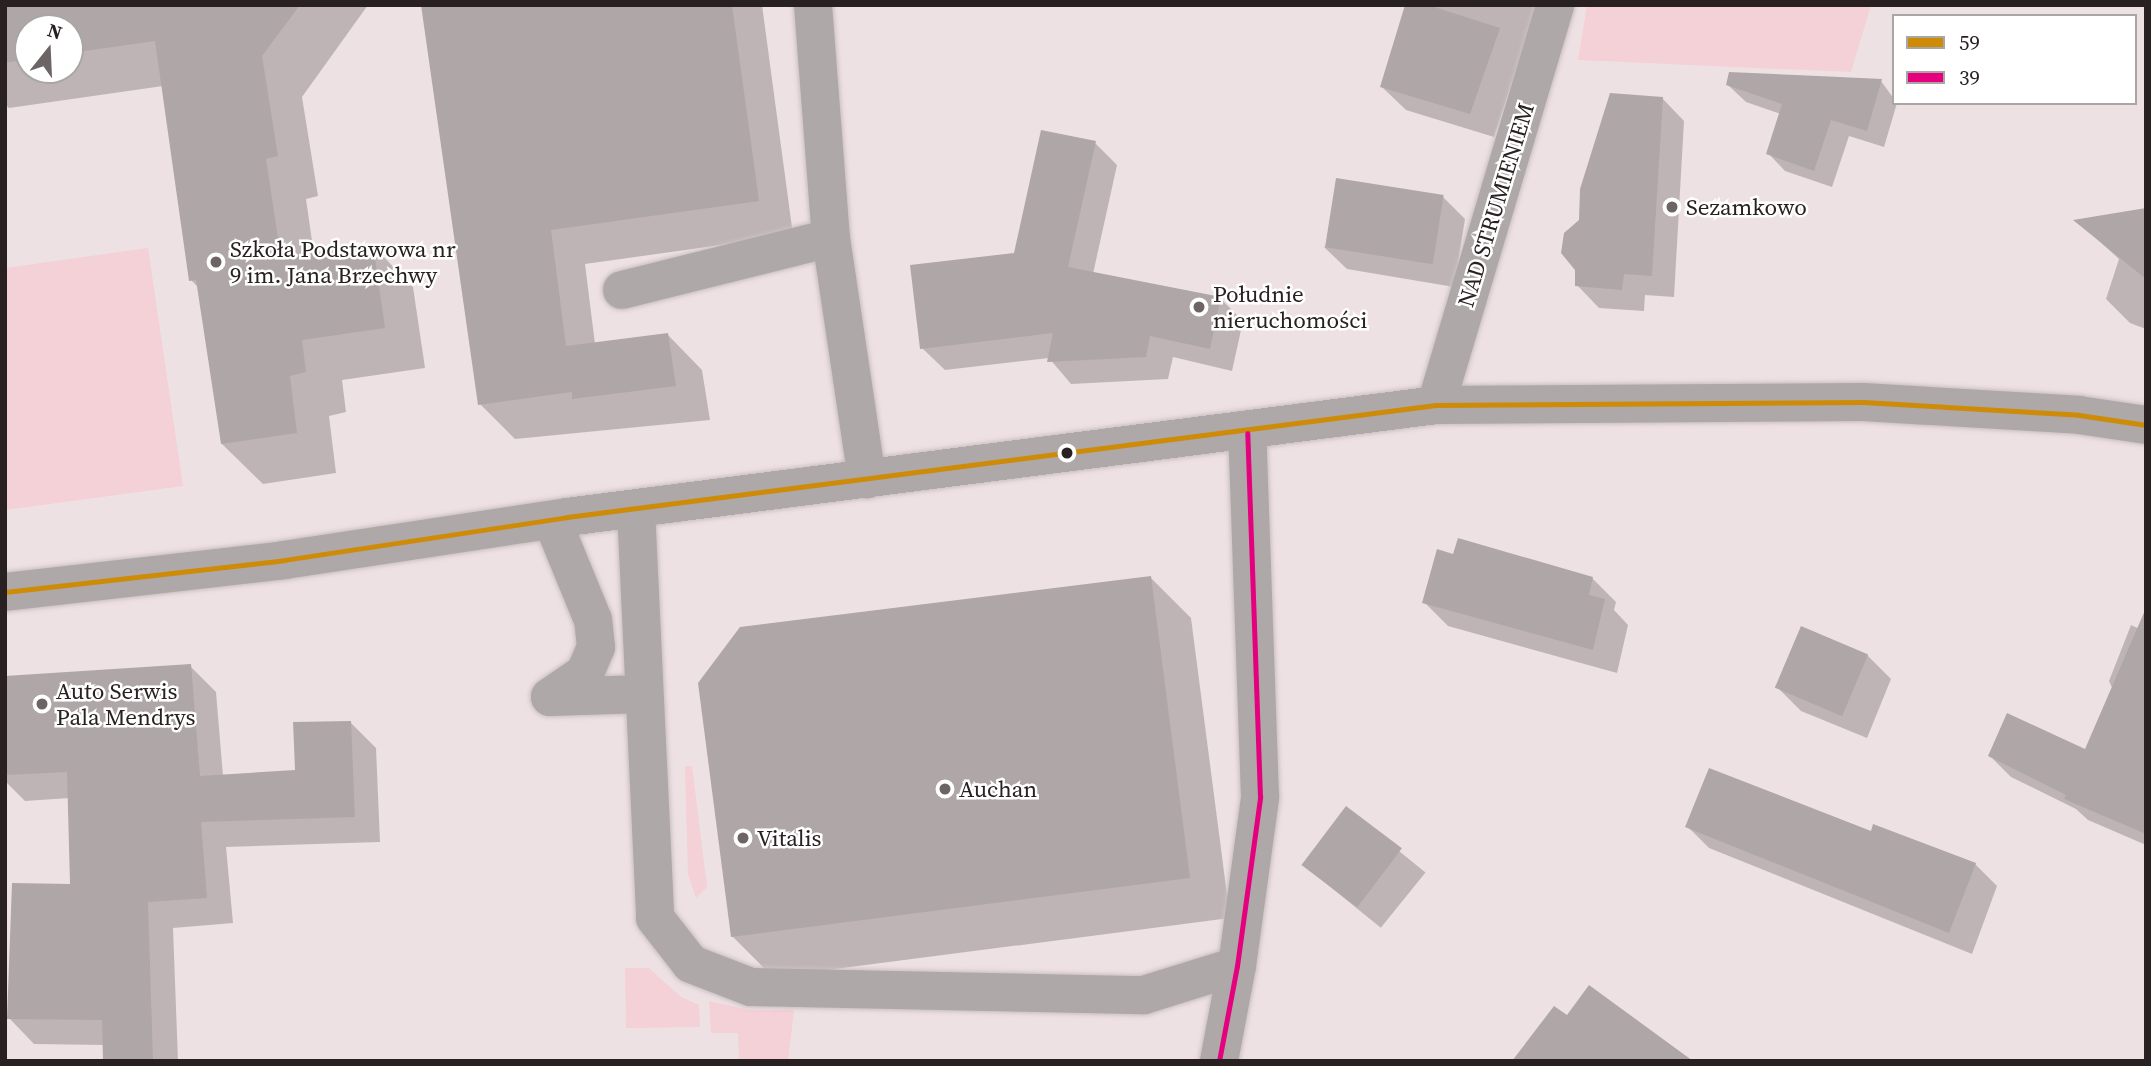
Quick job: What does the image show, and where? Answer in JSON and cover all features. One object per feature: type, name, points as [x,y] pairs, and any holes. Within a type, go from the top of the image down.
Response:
[{"type":"street","points":[[813,5],[831,238],[867,479]]},
{"type":"street","name":"NAD STRUMIENIEM","points":[[1436,405],[1555,5]]},
{"type":"street","points":[[622,290],[831,238]]},
{"type":"street","points":[[5,592],[284,560],[552,520],[1247,433],[1436,405],[1864,402],[2079,415],[2146,425]]},
{"type":"street","points":[[1219,1061],[1237,966],[1260,797],[1247,433]]},
{"type":"street","points":[[636,509],[655,918],[691,964],[751,987],[1144,995],[1237,966]]},
{"type":"street","points":[[552,520],[593,620],[596,647],[586,673],[550,697],[644,694]]},
{"type":"shaded area","points":[[1587,5],[1871,5],[1851,72],[1578,60]]},
{"type":"shaded area","points":[[148,248],[183,486],[5,510],[5,268]]},
{"type":"shaded area","points":[[685,766],[692,766],[707,887],[696,898],[688,874]]},
{"type":"shaded area","points":[[625,968],[649,968],[681,997],[699,1005],[700,1027],[626,1028]]},
{"type":"shaded area","points":[[709,1001],[749,1010],[794,1010],[788,1061],[739,1061],[738,1033],[711,1033]]},
{"type":"building","points":[[5,5],[300,5],[262,56],[278,156],[266,159],[281,258],[373,244],[385,328],[302,340],[306,372],[290,376],[297,433],[221,444],[196,280],[189,281],[155,41],[84,51],[84,14],[14,14],[14,61],[5,63]]},
{"type":"building","points":[[421,5],[732,5],[759,201],[551,230],[566,346],[668,333],[676,386],[572,399],[572,392],[478,405]]},
{"type":"building","points":[[1405,5],[1428,5],[1500,28],[1470,114],[1380,87]]},
{"type":"building","points":[[1729,72],[1882,79],[1867,131],[1831,120],[1814,171],[1766,154],[1782,104],[1726,85]]},
{"type":"building","points":[[1610,93],[1663,97],[1652,276],[1624,274],[1622,290],[1575,286],[1575,270],[1561,253],[1564,233],[1579,220],[1580,189]]},
{"type":"building","points":[[1041,130],[1096,141],[1068,267],[1221,297],[1210,349],[1150,336],[1146,357],[1047,362],[1053,333],[920,349],[910,265],[1014,253]]},
{"type":"building","points":[[1336,178],[1444,195],[1433,264],[1325,247]]},
{"type":"building","points":[[2146,208],[2146,279],[2073,220]]},
{"type":"building","points":[[1458,538],[1593,577],[1589,595],[1605,599],[1593,650],[1422,603],[1437,549],[1453,554]]},
{"type":"building","name":"Auchan","points":[[1151,576],[1190,878],[731,937],[698,683],[740,627]]},
{"type":"building","points":[[2146,608],[2146,834],[2064,799],[2066,795],[1988,756],[2007,713],[2085,749]]},
{"type":"building","points":[[1801,626],[1868,655],[1842,716],[1775,688]]},
{"type":"building","points":[[191,664],[200,776],[295,770],[293,722],[351,721],[355,817],[201,822],[207,898],[148,902],[153,1061],[103,1061],[102,1020],[7,1019],[12,883],[70,884],[67,772],[5,775],[5,676]]},
{"type":"building","points":[[1709,768],[1871,831],[1873,824],[1976,863],[1949,933],[1685,827]]},
{"type":"building","points":[[1346,806],[1402,848],[1357,907],[1301,865]]},
{"type":"building","points":[[1589,985],[1693,1061],[1512,1061],[1554,1006],[1567,1015]]},
{"type":"transit line","name":"59","points":[[5,592],[284,560],[567,517],[1436,405],[1863,402],[2079,415],[2146,425]]},
{"type":"transit line","name":"39","points":[[1219,1061],[1237,966],[1260,797],[1247,433]]},
{"type":"place","name":"Sezamkowo","points":[[1672,207]]},
{"type":"place","name":"Szkoła Podstawowa nr 9 im. Jana Brzechwy","points":[[216,262]]},
{"type":"place","name":"Południe nieruchomości","points":[[1199,307]]},
{"type":"place","name":"Auto Serwis Pala Mendrys","points":[[42,704]]},
{"type":"place","name":"Auchan","points":[[945,789]]},
{"type":"place","name":"Vitalis","points":[[743,838]]}]
